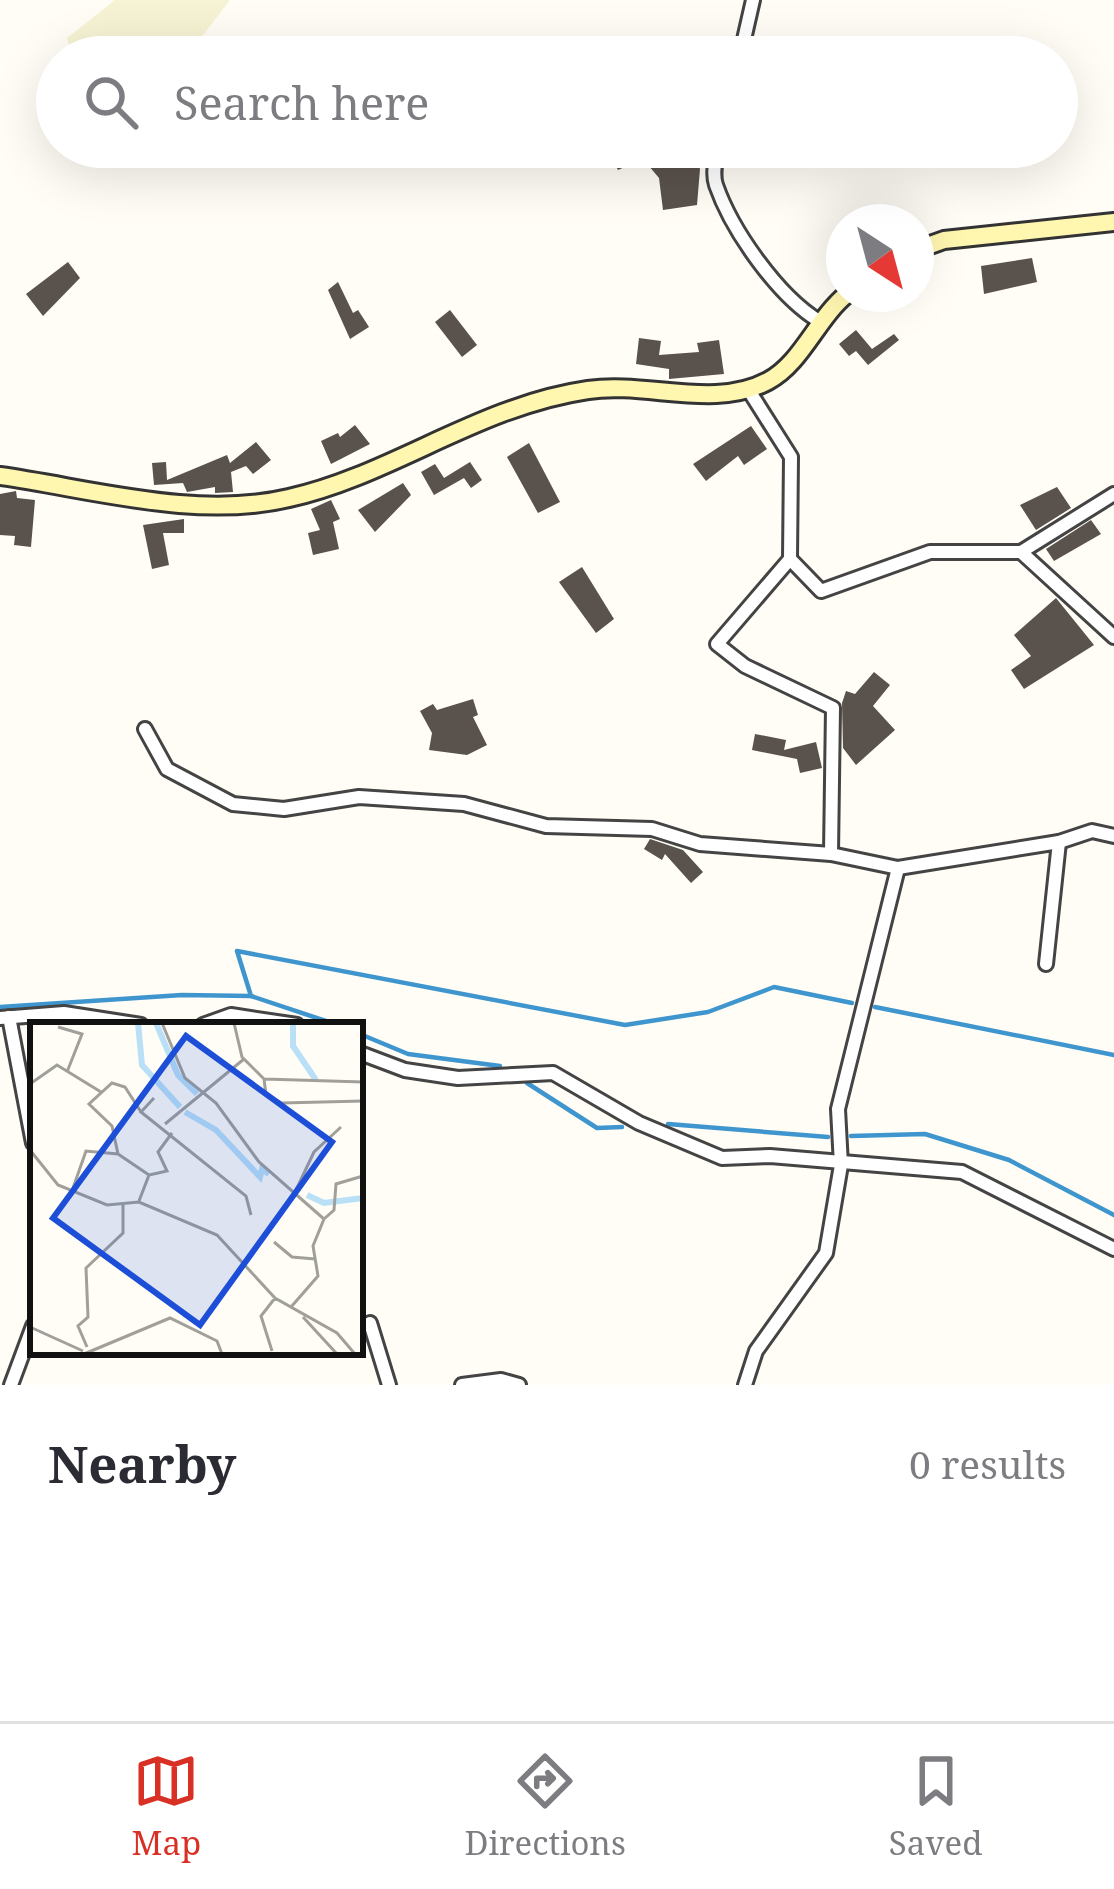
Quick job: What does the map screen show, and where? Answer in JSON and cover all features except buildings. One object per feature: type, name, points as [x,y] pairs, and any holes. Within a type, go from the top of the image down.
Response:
[{"type":"main road","points":[[934,244],[1114,222]]},
{"type":"main road","points":[[0,476],[180,502],[241,506],[291,498],[476,421],[549,398],[593,388],[695,393],[748,389],[772,379],[829,312]]},
{"type":"street","points":[[745,36],[753,0]]},
{"type":"street","points":[[715,168],[714,176],[731,214],[782,287],[820,321]]},
{"type":"street","points":[[748,389],[791,457],[790,559],[716,644],[745,666],[833,708],[831,854]]},
{"type":"street","points":[[790,559],[821,591],[930,551],[1021,552],[1114,494]]},
{"type":"street","points":[[1021,552],[1114,637]]},
{"type":"street","points":[[145,729],[167,769],[233,804],[284,809],[359,796],[464,804],[546,826],[652,829],[700,844],[831,854],[898,868],[1112,831]]},
{"type":"street","points":[[1046,964],[1059,842]]},
{"type":"street","points":[[745,1385],[756,1351],[826,1253],[841,1165],[838,1109],[898,868]]},
{"type":"street","points":[[30,1130],[5,1018],[64,1013],[122,1022]]},
{"type":"street","points":[[212,1022],[232,1015],[278,1022]]},
{"type":"street","points":[[363,1054],[405,1070],[458,1078],[553,1073],[704,1153],[962,1172],[1114,1249]]},
{"type":"street","points":[[370,1323],[389,1385]]},
{"type":"street","points":[[10,1385],[30,1334]]},
{"type":"street","points":[[462,1385],[501,1380],[519,1385]]},
{"type":"shaded area","points":[[115,0],[230,0],[202,36],[70,36]]},
{"type":"waterway","points":[[0,1007],[182,995],[251,996],[237,951],[625,1025],[708,1012],[774,987],[852,1003]]},
{"type":"waterway","points":[[251,996],[329,1022]]},
{"type":"waterway","points":[[875,1007],[1114,1055]]},
{"type":"waterway","points":[[363,1035],[408,1054],[500,1066]]},
{"type":"waterway","points":[[527,1083],[597,1128],[622,1127]]},
{"type":"waterway","points":[[668,1124],[828,1137]]},
{"type":"waterway","points":[[851,1136],[925,1134],[1009,1160],[1114,1215]]}]
